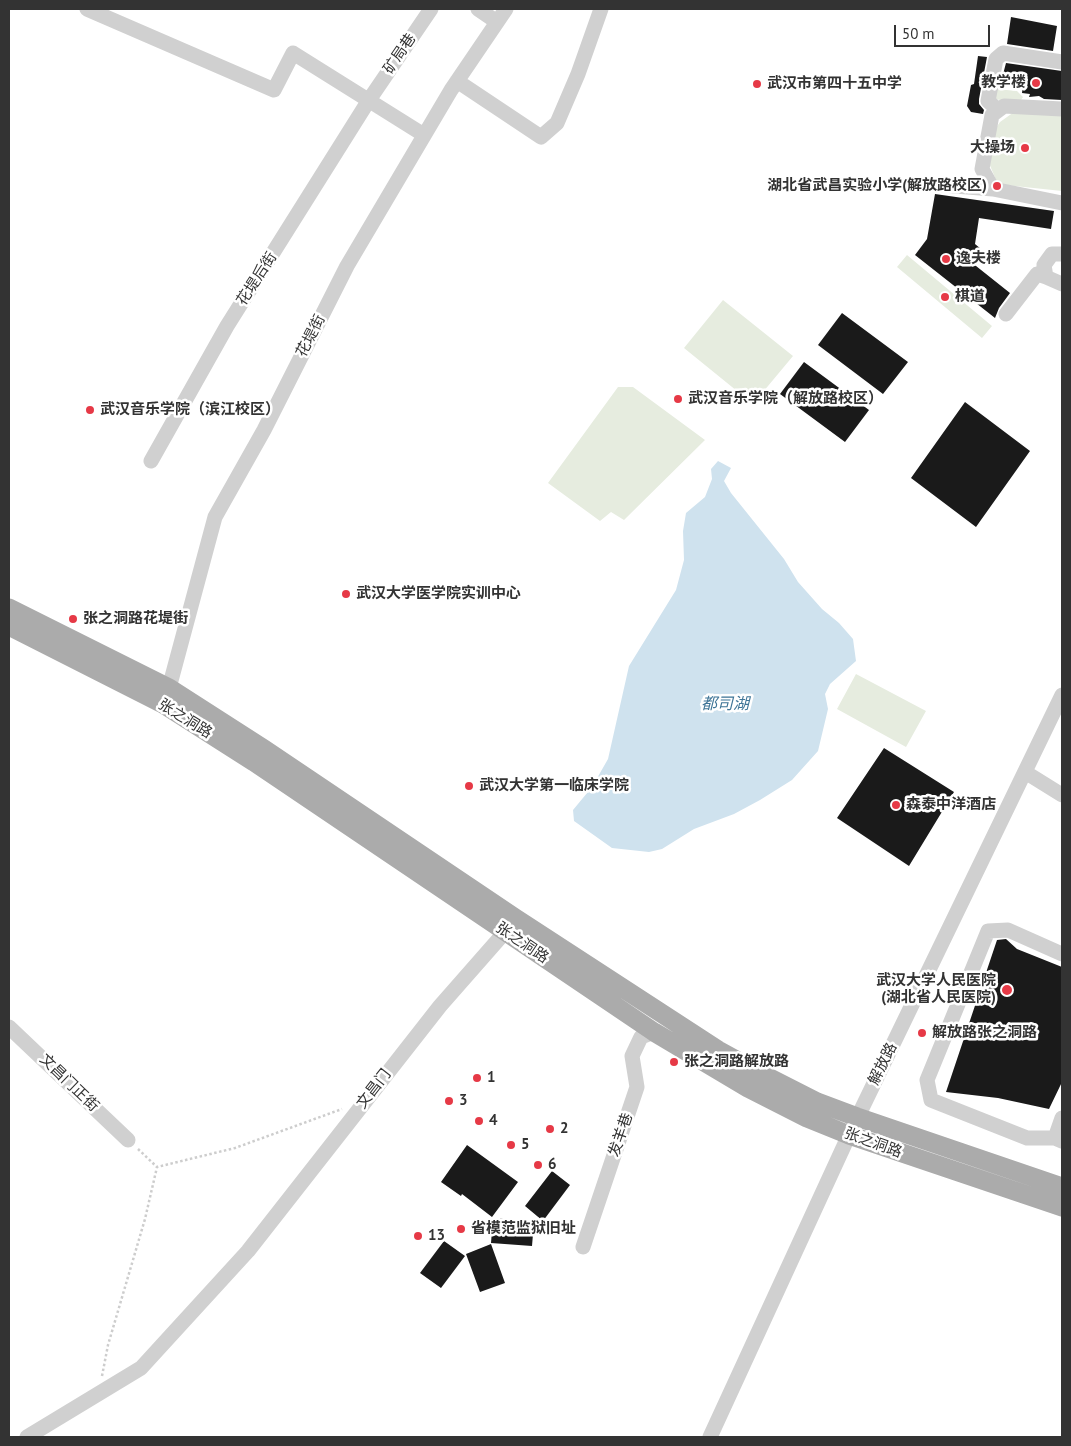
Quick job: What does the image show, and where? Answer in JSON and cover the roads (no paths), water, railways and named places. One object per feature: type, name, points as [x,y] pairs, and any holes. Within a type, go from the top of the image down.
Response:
[{"type":"main road","name":"张之洞路","points":[[12,622],[169,688],[718,1050],[817,1102],[1062,1187]]},
{"type":"main road","name":"张之洞路","points":[[12,622],[171,710],[254,762],[654,1032],[748,1088],[807,1118],[848,1135],[1062,1207]]},
{"type":"street","points":[[87,9],[274,90],[293,53],[424,135]]},
{"type":"street","name":"矿局巷","points":[[369,100],[431,9]]},
{"type":"street","points":[[478,9],[497,22]]},
{"type":"street","name":"花堤街","points":[[169,688],[215,517],[264,430],[347,266],[457,81],[506,9]]},
{"type":"street","points":[[457,81],[540,137],[557,123],[601,9]]},
{"type":"street","points":[[998,110],[988,101],[996,59],[1003,53],[1062,61]]},
{"type":"street","name":"花堤后街","points":[[151,462],[227,326],[369,100]]},
{"type":"street","points":[[993,189],[982,169],[992,115],[1004,106],[1062,109]]},
{"type":"street","points":[[942,185],[993,189],[1062,203]]},
{"type":"street","points":[[1046,277],[1044,264],[1052,254],[1062,254]]},
{"type":"street","points":[[1006,314],[1037,274],[1062,284]]},
{"type":"street","name":"解放路","points":[[710,1437],[848,1135],[1062,695]]},
{"type":"street","points":[[1025,772],[1062,795]]},
{"type":"street","points":[[1062,954],[1008,930],[988,931],[926,1080],[931,1100],[1027,1138],[1058,1139],[1062,1118]]},
{"type":"street","name":"文昌门","points":[[27,1437],[141,1368],[248,1251],[440,1006],[505,932]]},
{"type":"street","name":"文昌门正街","points":[[9,1026],[128,1140]]},
{"type":"street","name":"发羊巷","points":[[583,1247],[637,1087],[632,1056],[641,1037],[654,1032]]},
{"type":"water","name":"都司湖","points":[[718,461],[731,468],[724,481],[731,493],[784,559],[798,582],[853,639],[856,661],[830,684],[825,694],[828,709],[818,751],[792,780],[734,814],[694,829],[662,849],[649,852],[612,848],[574,821],[573,810],[592,787],[608,759],[629,666],[676,590],[684,560],[683,531],[686,513],[705,497],[712,479],[711,469]]},
{"type":"place","name":"教学楼","points":[[1036,83]]},
{"type":"place","name":"武汉市第四十五中学","points":[[757,84]]},
{"type":"place","name":"大操场","points":[[1025,148]]},
{"type":"place","name":"湖北省武昌实验小学(解放路校区)","points":[[997,186]]},
{"type":"place","name":"逸夫楼","points":[[946,259]]},
{"type":"place","name":"棋道","points":[[945,297]]},
{"type":"place","name":"武汉音乐学院（解放路校区）","points":[[678,399]]},
{"type":"place","name":"武汉音乐学院（滨江校区）","points":[[90,410]]},
{"type":"place","name":"武汉大学医学院实训中心","points":[[346,594]]},
{"type":"place","name":"张之洞路花堤街","points":[[73,619]]},
{"type":"place","name":"武汉大学第一临床学院","points":[[469,786]]},
{"type":"place","name":"森泰中洋酒店","points":[[896,805]]},
{"type":"place","name":"武汉大学人民医院 (湖北省人民医院)","points":[[1007,990]]},
{"type":"place","name":"解放路张之洞路","points":[[922,1033]]},
{"type":"place","name":"张之洞路解放路","points":[[674,1062]]},
{"type":"place","name":"1","points":[[477,1078]]},
{"type":"place","name":"3","points":[[449,1101]]},
{"type":"place","name":"4","points":[[479,1121]]},
{"type":"place","name":"2","points":[[550,1129]]},
{"type":"place","name":"5","points":[[511,1145]]},
{"type":"place","name":"6","points":[[538,1165]]},
{"type":"place","name":"省模范监狱旧址","points":[[461,1229]]},
{"type":"place","name":"13","points":[[418,1236]]}]
